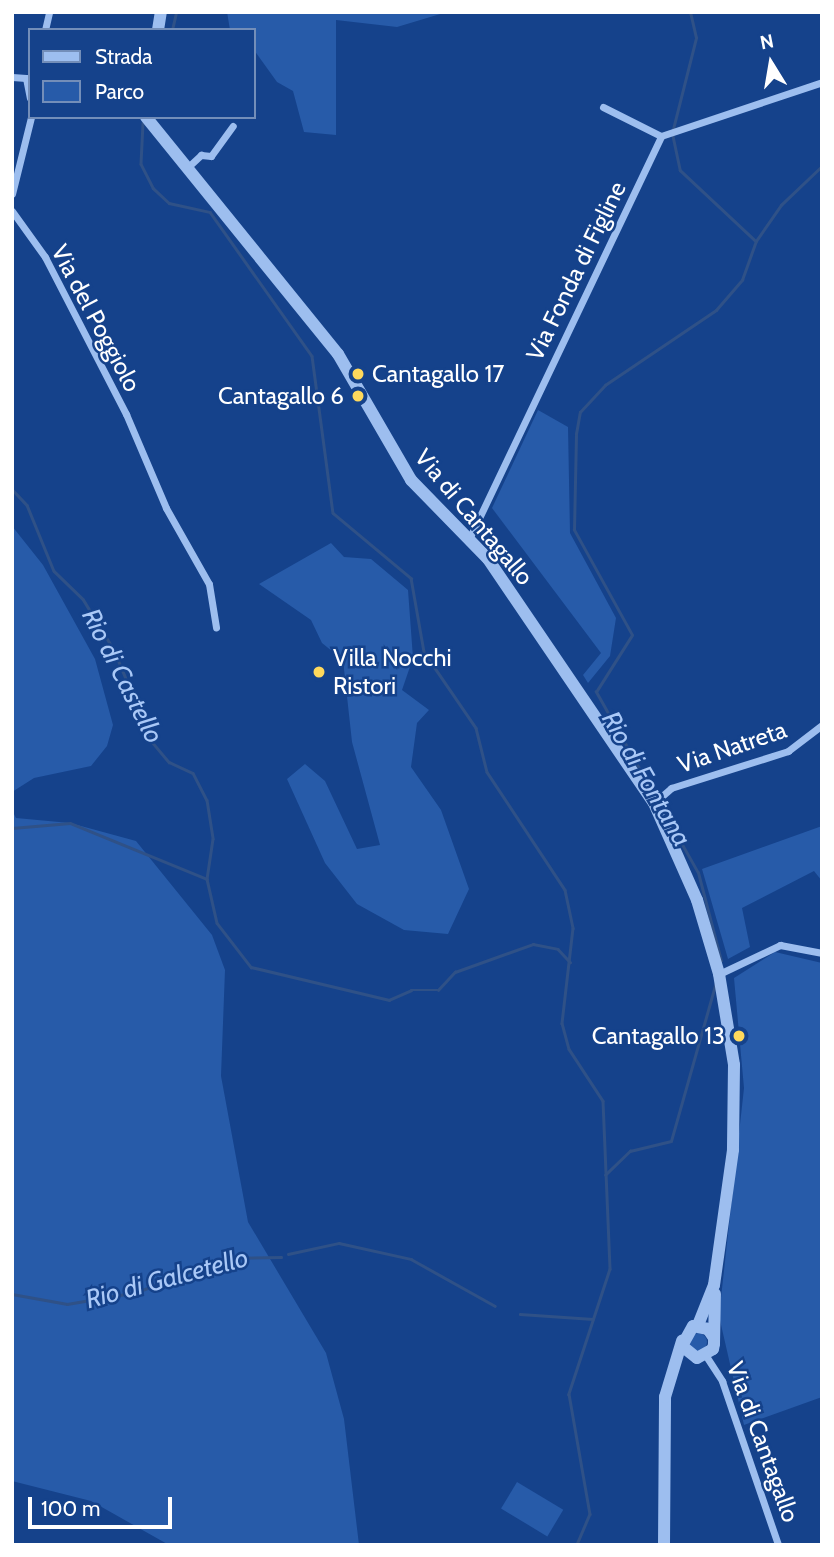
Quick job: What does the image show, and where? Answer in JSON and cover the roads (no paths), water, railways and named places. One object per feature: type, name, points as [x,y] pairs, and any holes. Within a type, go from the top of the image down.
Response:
[{"type":"street","points":[[12,77],[28,74]]},
{"type":"street","points":[[603,107],[662,136],[687,132],[822,82]]},
{"type":"street","points":[[12,194],[31,119]]},
{"type":"street","name":"Via di Cantagallo","points":[[148,119],[338,354],[411,480],[470,537],[582,689],[654,803],[696,900],[717,969],[735,1072],[733,1150],[714,1285]]},
{"type":"street","points":[[188,167],[201,155],[211,156],[233,126]]},
{"type":"street","name":"Via Fonda di Figline","points":[[470,537],[662,136]]},
{"type":"street","name":"Via del Poggiolo","points":[[12,211],[12,216],[45,257],[209,584],[216,627]]},
{"type":"street","name":"Via Natreta","points":[[654,803],[664,793],[788,751],[822,725]]},
{"type":"street","points":[[717,969],[780,945],[822,953]]},
{"type":"street","points":[[664,1545],[665,1397],[682,1341],[698,1325],[714,1285]]},
{"type":"street","points":[[714,1285],[714,1338]]},
{"type":"street","name":"Via di Cantagallo","points":[[698,1325],[714,1338],[706,1356]]},
{"type":"street","name":"Via di Cantagallo","points":[[682,1341],[692,1357],[706,1356]]},
{"type":"street","name":"Via di Cantagallo","points":[[706,1356],[722,1381],[778,1545]]},
{"type":"street","points":[[673,1364],[692,1357]]},
{"type":"waterway","points":[[172,28],[176,12]]},
{"type":"waterway","points":[[673,129],[696,38],[690,12]]},
{"type":"waterway","points":[[143,123],[141,164],[153,188],[169,203],[210,212],[312,356],[333,513],[411,578],[424,652],[476,728],[487,772],[565,890],[573,928],[562,1023],[569,1049],[603,1101],[610,1269],[569,1394],[590,1514],[577,1545]]},
{"type":"waterway","points":[[673,136],[680,170],[756,241]]},
{"type":"waterway","name":"Rio di Fontana","points":[[721,961],[698,873],[596,692],[632,635],[574,530],[576,434],[580,412],[605,385],[716,310],[742,280],[756,241],[781,205],[822,166]]},
{"type":"waterway","name":"Rio di Castello","points":[[12,489],[27,505],[54,571],[83,599],[114,650],[153,743],[169,762],[193,773],[207,800],[213,839],[207,879],[217,923],[251,967],[389,1000],[411,990],[438,990],[455,972],[533,944],[558,949],[570,962]]},
{"type":"waterway","points":[[12,828],[70,823],[207,879]]},
{"type":"waterway","name":"Rio di Fontana","points":[[605,1175],[630,1151],[671,1141],[715,985]]},
{"type":"waterway","name":"Rio di Galcetello","points":[[288,1254],[339,1243],[411,1259],[495,1306]]},
{"type":"waterway","name":"Rio di Galcetello","points":[[12,1294],[67,1304],[137,1292],[226,1258],[281,1257]]},
{"type":"waterway","name":"Rio di Galcetello","points":[[520,1314],[593,1319]]},
{"type":"place","name":"Cantagallo 17","points":[[358,374]]},
{"type":"place","name":"Cantagallo 6","points":[[358,396]]},
{"type":"place","name":"Villa Nocchi Ristori","points":[[319,672]]},
{"type":"place","name":"Cantagallo 13","points":[[739,1036]]}]
